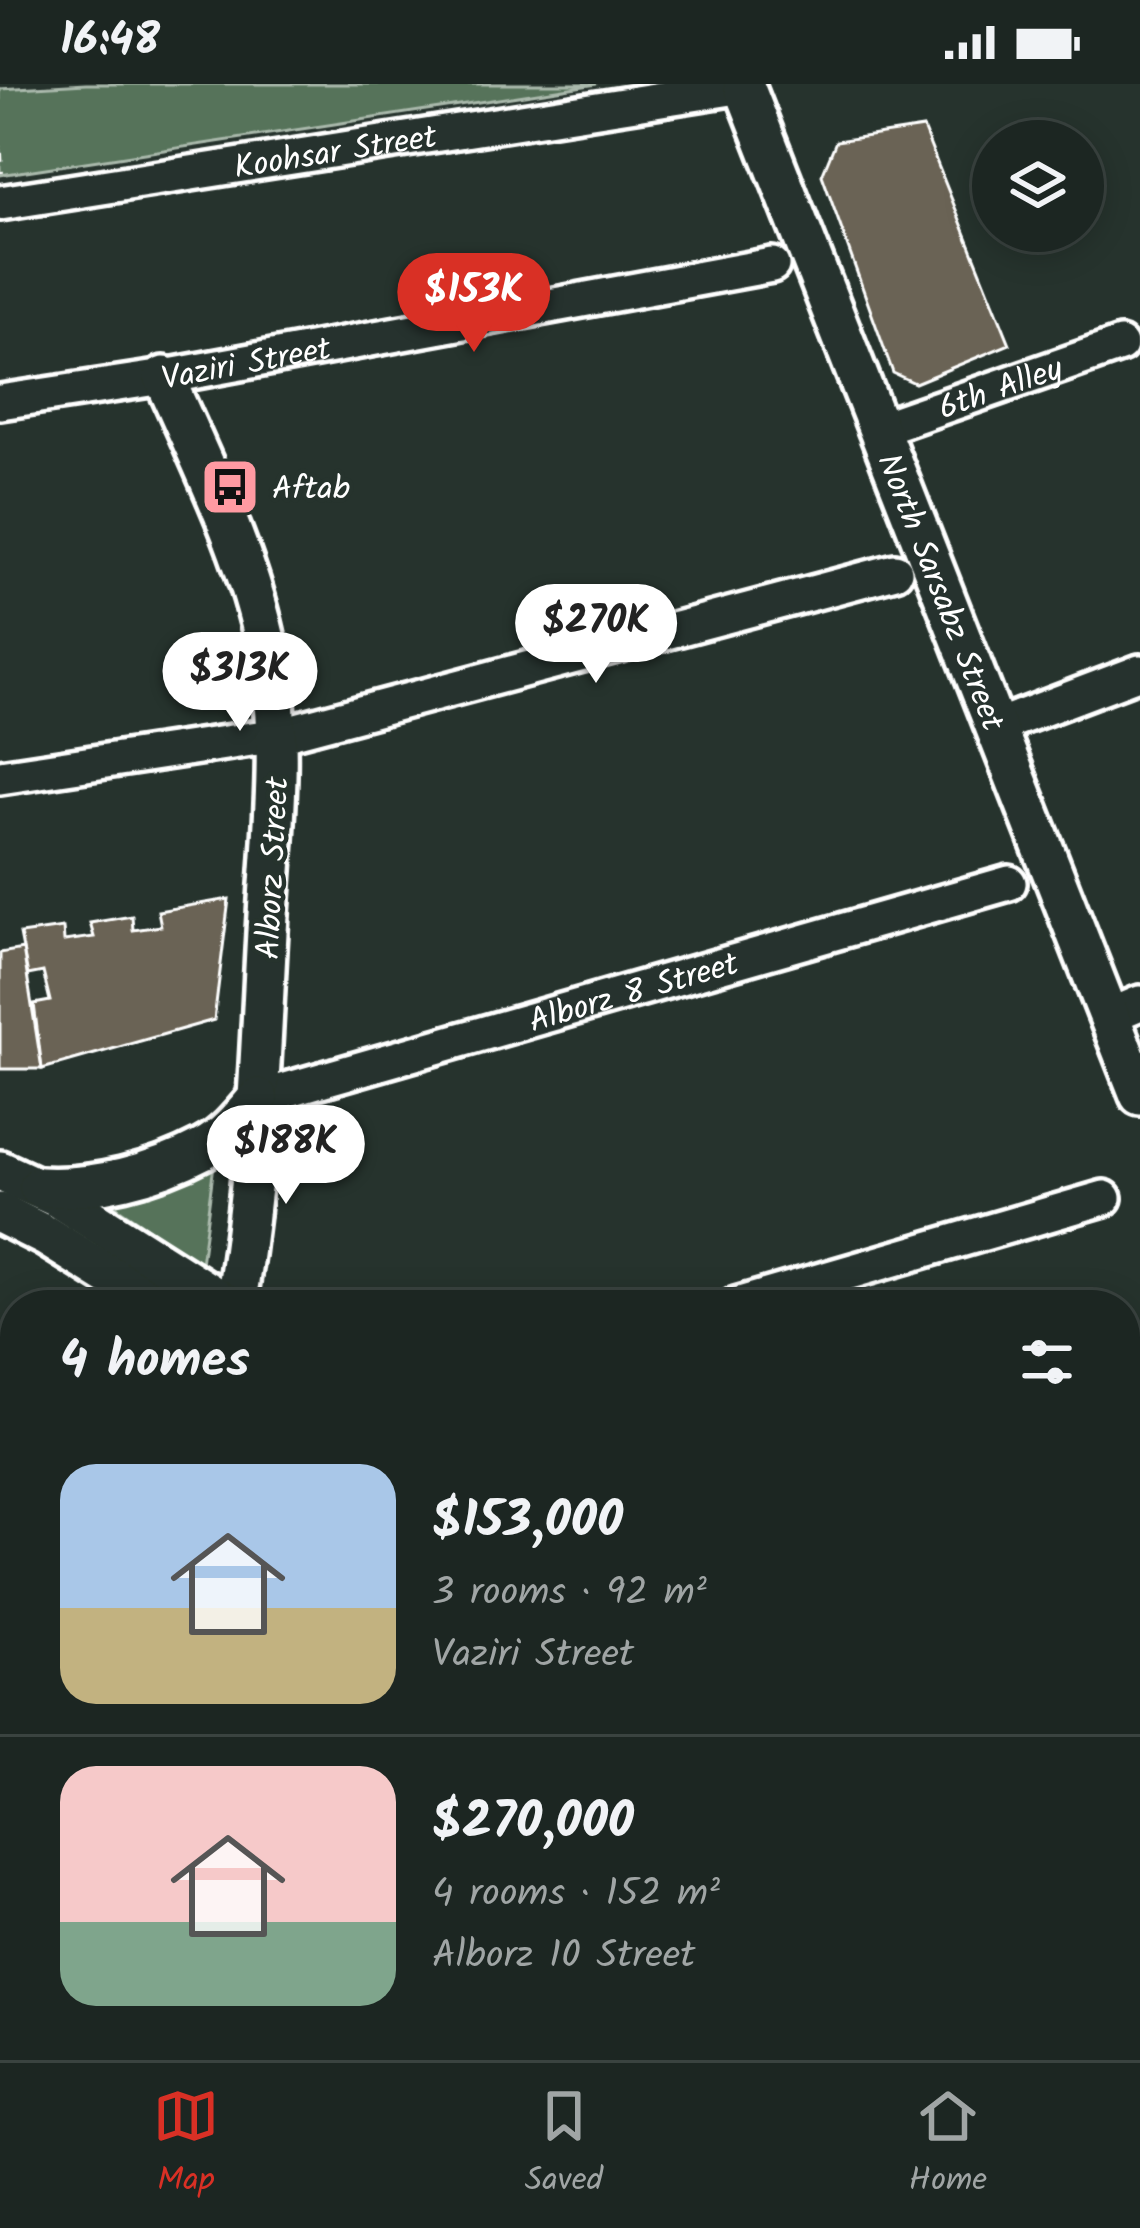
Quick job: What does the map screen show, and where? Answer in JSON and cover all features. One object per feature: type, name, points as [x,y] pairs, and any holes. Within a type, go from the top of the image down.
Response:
[{"type":"street","name":"Koohsar Street","points":[[0,203],[744,86]]},
{"type":"street","name":"North Sarsabz Street","points":[[744,86],[995,727],[1124,1010],[1140,1095]]},
{"type":"street","name":"Vaziri Street","points":[[0,402],[164,377],[772,265]]},
{"type":"street","name":"6th Alley","points":[[878,429],[1120,345]]},
{"type":"street","name":"Alborz Street","points":[[164,377],[213,489],[251,596],[267,647],[278,735],[258,1098],[244,1251],[235,1290]]},
{"type":"street","points":[[0,777],[278,735],[896,571]]},
{"type":"street","points":[[995,727],[1140,672]]},
{"type":"street","name":"Alborz 8 Street","points":[[258,1098],[1009,883]]},
{"type":"street","points":[[38,1187],[75,1189],[112,1181],[203,1149],[229,1131],[258,1098]]},
{"type":"street","points":[[0,1171],[38,1187],[206,1290]]},
{"type":"street","points":[[787,1290],[1103,1198]]},
{"type":"street","points":[[0,1213],[133,1290]]},
{"type":"green space","points":[[86,84],[597,84],[0,175],[0,89]]},
{"type":"green space","points":[[215,1157],[201,1264],[105,1199],[164,1188]]},
{"type":"building","points":[[923,128],[1010,344],[915,383],[893,373],[822,175],[836,141]]},
{"type":"building","points":[[229,899],[214,1020],[42,1069],[34,1004],[50,1001],[43,972],[28,975],[20,934],[63,928],[64,941],[94,937],[90,923],[132,916],[133,930],[161,926],[158,911]]},
{"type":"building","points":[[23,949],[42,1069],[0,1069],[0,953]]},
{"type":"place","name":"Aftab","points":[[230,487]]}]
